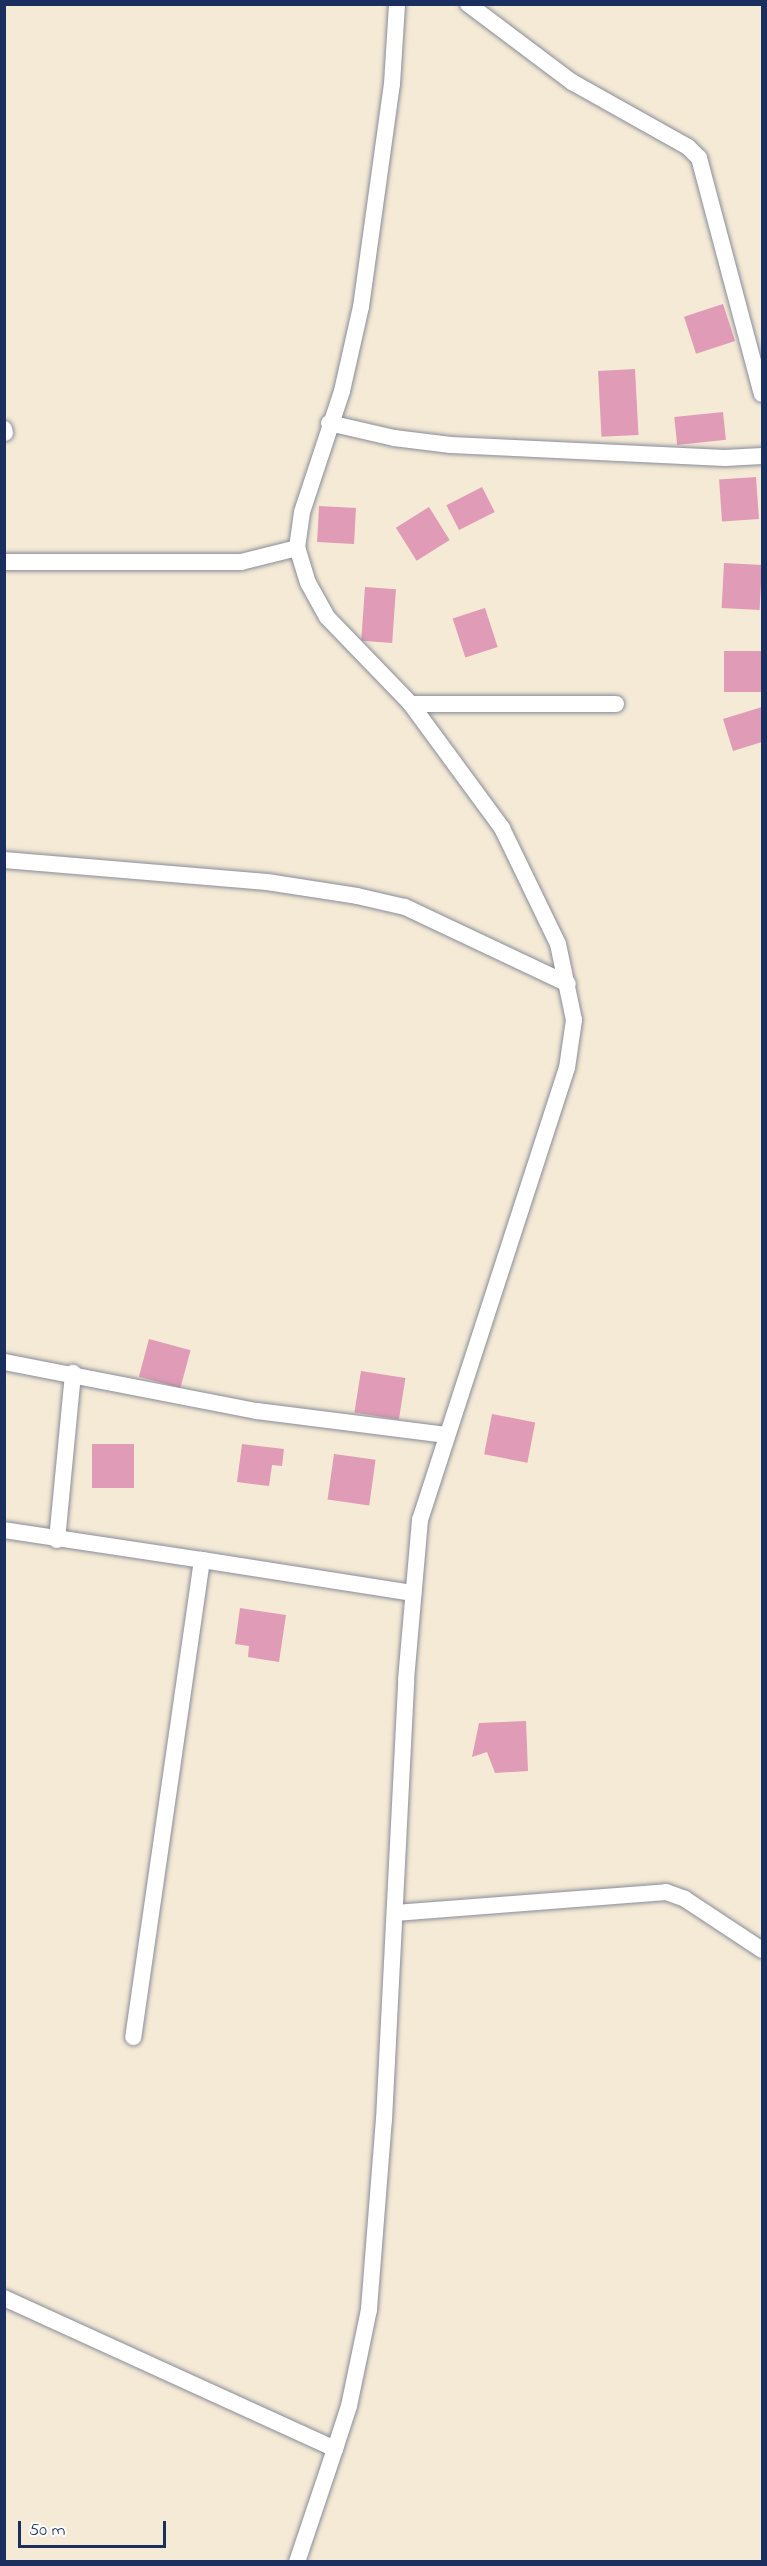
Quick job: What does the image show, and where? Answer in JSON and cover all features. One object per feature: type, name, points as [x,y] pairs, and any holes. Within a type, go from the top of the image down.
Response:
[{"type":"street","points":[[297,2562],[349,2406],[369,2309],[384,2120],[413,1593],[420,1520],[567,1068],[574,1020],[558,944],[502,828],[411,704],[327,617],[308,583],[297,548],[302,512],[349,365],[361,308],[392,84],[398,4]]},
{"type":"street","points":[[468,4],[572,82],[688,147],[699,158],[762,394]]},
{"type":"street","points":[[329,423],[394,438],[451,445],[762,456]]},
{"type":"street","points":[[4,562],[241,562],[297,548]]},
{"type":"street","points":[[411,704],[616,704]]},
{"type":"street","points":[[4,861],[267,882],[357,896],[405,907],[568,984]]},
{"type":"street","points":[[4,1362],[73,1373],[257,1411],[446,1435]]},
{"type":"street","points":[[57,1540],[73,1373]]},
{"type":"street","points":[[4,1530],[57,1540],[413,1593]]},
{"type":"street","points":[[134,2037],[202,1560]]},
{"type":"street","points":[[395,1913],[666,1892],[685,1899],[762,1950]]},
{"type":"street","points":[[4,2298],[335,2449]]},
{"type":"building","points":[[723,304],[735,341],[696,354],[684,317]]},
{"type":"building","points":[[635,369],[638,435],[602,437],[598,371]]},
{"type":"building","points":[[723,412],[726,440],[677,445],[674,417]]},
{"type":"building","points":[[756,477],[759,519],[722,521],[719,480]]},
{"type":"building","points":[[482,487],[495,512],[459,530],[446,505]]},
{"type":"building","points":[[319,506],[356,508],[354,544],[317,542]]},
{"type":"building","points":[[429,507],[450,540],[417,561],[396,528]]},
{"type":"building","points":[[724,563],[762,565],[760,610],[722,608]]},
{"type":"building","points":[[365,587],[396,589],[392,643],[361,641]]},
{"type":"building","points":[[485,608],[498,647],[465,657],[453,619]]},
{"type":"building","points":[[724,651],[762,651],[762,692],[724,692]]},
{"type":"building","points":[[762,707],[762,742],[733,751],[723,719]]},
{"type":"building","points":[[149,1339],[191,1350],[180,1388],[139,1377]]},
{"type":"building","points":[[361,1371],[405,1378],[399,1420],[354,1412]]},
{"type":"building","points":[[492,1414],[535,1422],[527,1463],[484,1454]]},
{"type":"building","points":[[92,1444],[134,1444],[134,1488],[92,1488]]},
{"type":"building","points":[[242,1444],[284,1449],[282,1466],[272,1465],[269,1486],[237,1482]]},
{"type":"building","points":[[334,1454],[376,1460],[369,1505],[328,1500]]},
{"type":"building","points":[[240,1608],[286,1615],[279,1662],[248,1657],[249,1646],[235,1644]]},
{"type":"building","points":[[526,1721],[528,1771],[495,1773],[487,1752],[472,1757],[479,1723]]}]
